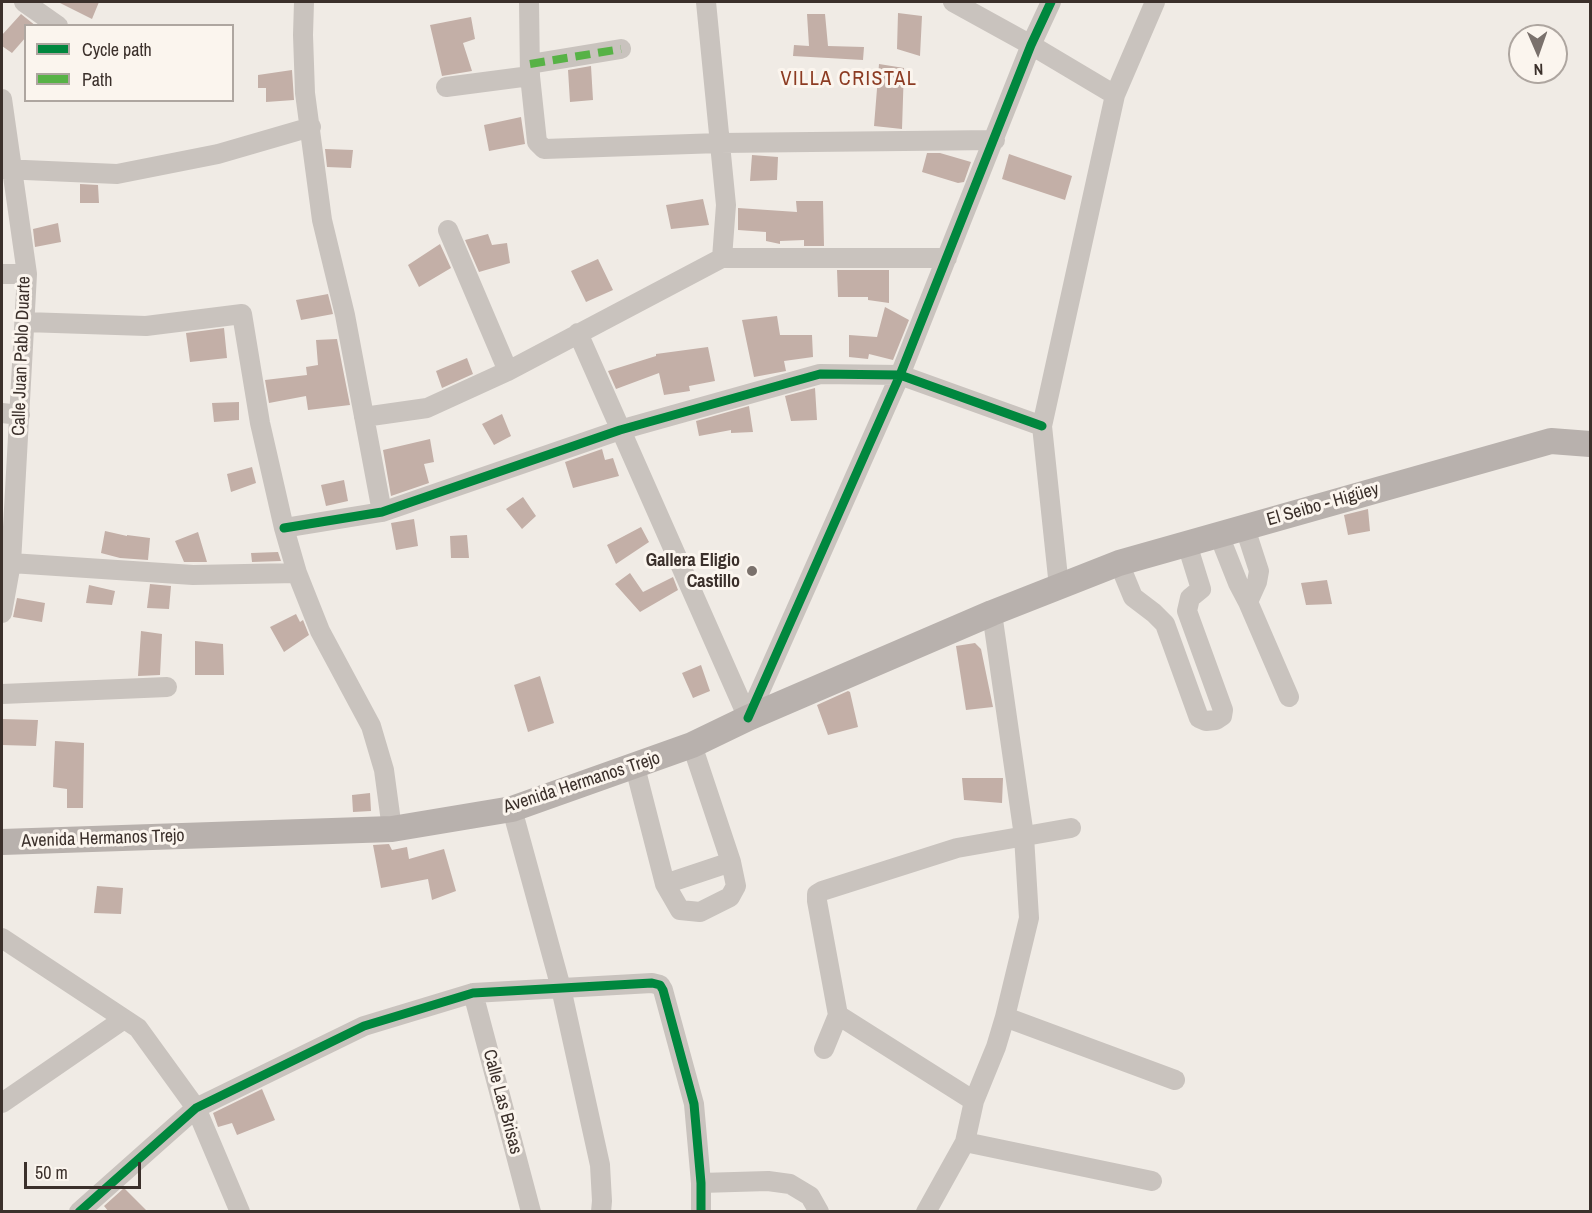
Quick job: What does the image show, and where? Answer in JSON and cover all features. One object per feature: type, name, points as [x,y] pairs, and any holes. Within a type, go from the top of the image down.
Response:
[{"type":"main road","name":"El Seibo - Higüey","points":[[1059,587],[1119,563],[1551,441],[1590,444]]},
{"type":"main road","name":"Avenida Hermanos Trejo","points":[[2,842],[392,829],[512,809],[692,745],[748,718],[992,613],[1059,587]]},
{"type":"street","points":[[24,2],[55,24]]},
{"type":"street","points":[[304,2],[305,93],[322,220],[345,315],[382,512]]},
{"type":"street","points":[[529,2],[530,70],[537,142],[544,149],[720,143],[995,140]]},
{"type":"street","points":[[706,2],[726,205],[722,258]]},
{"type":"street","points":[[952,2],[1031,45],[1115,95]]},
{"type":"street","points":[[748,718],[900,375],[1031,45],[1051,2]]},
{"type":"street","points":[[1059,587],[1042,426],[1115,95],[1155,2]]},
{"type":"street","points":[[446,87],[621,49]]},
{"type":"street","name":"Calle Juan Pablo Duarte","points":[[2,99],[7,169],[27,274],[25,322],[11,414],[11,563],[2,613]]},
{"type":"street","points":[[7,169],[117,174],[218,154],[311,127]]},
{"type":"street","points":[[448,230],[508,371]]},
{"type":"street","points":[[364,417],[427,408],[508,371],[722,258],[946,258]]},
{"type":"street","points":[[2,274],[27,274]]},
{"type":"street","points":[[25,322],[146,326],[242,314],[260,423],[284,528],[297,573],[320,631],[371,726],[384,770],[392,829]]},
{"type":"street","points":[[578,333],[748,718]]},
{"type":"street","points":[[284,528],[382,512],[620,430],[820,374],[900,375],[1042,426]]},
{"type":"street","points":[[1245,528],[1259,571],[1248,602]]},
{"type":"street","points":[[1219,535],[1289,697]]},
{"type":"street","points":[[1119,563],[1133,597],[1165,624],[1199,718],[1206,722],[1216,720],[1222,716],[1223,710],[1187,611],[1190,598],[1201,589],[1187,544]]},
{"type":"street","points":[[11,563],[193,575],[297,573]]},
{"type":"street","points":[[926,1212],[965,1142],[974,1101],[996,1047],[1005,1017],[1029,918],[1024,836],[992,613]]},
{"type":"street","points":[[1165,624],[1189,619]]},
{"type":"street","points":[[2,694],[167,687]]},
{"type":"street","points":[[635,767],[665,884],[680,910],[700,912],[730,897],[736,886],[731,862],[692,745]]},
{"type":"street","points":[[512,809],[561,988],[600,1165],[601,1212]]},
{"type":"street","points":[[824,1049],[838,1016],[817,894],[957,848],[1071,828]]},
{"type":"street","points":[[665,884],[731,862]]},
{"type":"street","points":[[2,938],[138,1028],[196,1108],[240,1212]]},
{"type":"street","points":[[79,1212],[196,1108],[364,1026],[473,993],[652,983],[663,990],[694,1104],[701,1183],[701,1212]]},
{"type":"street","name":"Calle Las Brisas","points":[[473,993],[531,1212]]},
{"type":"street","points":[[838,1016],[974,1101]]},
{"type":"street","points":[[1005,1017],[1174,1080]]},
{"type":"street","points":[[2,1103],[124,1019]]},
{"type":"street","points":[[965,1142],[1152,1182]]},
{"type":"street","points":[[701,1183],[768,1181],[790,1184],[810,1196],[819,1212]]},
{"type":"building","points":[[58,2],[99,2],[92,19]]},
{"type":"building","points":[[898,13],[922,16],[920,56],[897,49]]},
{"type":"building","points":[[21,14],[34,24],[24,24],[24,39],[12,53],[2,46],[2,35]]},
{"type":"building","points":[[807,14],[825,14],[828,46],[864,47],[863,60],[793,56],[794,45],[809,46]]},
{"type":"building","points":[[471,17],[475,39],[463,43],[472,71],[442,76],[430,25]]},
{"type":"building","points":[[879,64],[904,68],[902,129],[874,126]]},
{"type":"building","points":[[591,66],[593,100],[570,102],[568,70]]},
{"type":"building","points":[[292,70],[294,100],[266,102],[266,88],[258,88],[258,75]]},
{"type":"building","points":[[521,117],[525,144],[489,151],[484,125]]},
{"type":"building","points":[[325,149],[353,150],[351,168],[327,167]]},
{"type":"building","points":[[927,153],[940,153],[971,162],[964,182],[958,183],[922,172]]},
{"type":"building","points":[[1009,154],[1072,176],[1065,200],[1002,179]]},
{"type":"building","points":[[752,155],[778,157],[777,180],[750,181]]},
{"type":"building","points":[[80,184],[98,185],[99,203],[80,203]]},
{"type":"building","points":[[703,199],[709,225],[671,229],[666,205]]},
{"type":"building","points":[[796,201],[823,201],[824,246],[804,246],[804,240],[780,241],[780,244],[766,241],[766,232],[738,230],[738,208],[797,212]]},
{"type":"building","points":[[58,223],[61,242],[35,247],[33,229]]},
{"type":"building","points":[[488,234],[492,245],[507,243],[510,263],[479,272],[465,240]]},
{"type":"building","points":[[440,244],[451,268],[419,287],[408,265]]},
{"type":"building","points":[[598,259],[613,290],[586,302],[571,271]]},
{"type":"building","points":[[837,270],[889,270],[889,303],[868,300],[868,297],[838,297]]},
{"type":"building","points":[[328,294],[333,314],[301,320],[296,300]]},
{"type":"building","points":[[885,307],[909,320],[893,360],[869,354],[868,359],[849,357],[849,335],[877,337]]},
{"type":"building","points":[[777,316],[780,335],[812,335],[813,357],[784,361],[786,371],[754,377],[742,320]]},
{"type":"building","points":[[224,328],[227,358],[190,362],[186,333]]},
{"type":"building","points":[[337,339],[350,405],[308,410],[306,396],[269,403],[265,380],[307,375],[306,367],[318,365],[316,340]]},
{"type":"building","points":[[708,347],[715,381],[689,386],[690,391],[664,395],[659,373],[616,389],[608,371],[656,356],[656,354]]},
{"type":"building","points":[[467,358],[473,374],[442,388],[436,371]]},
{"type":"building","points":[[815,388],[817,420],[791,421],[785,396]]},
{"type":"building","points":[[239,402],[239,420],[214,422],[212,403]]},
{"type":"building","points":[[749,406],[753,432],[731,433],[731,430],[699,436],[696,421]]},
{"type":"building","points":[[502,414],[511,436],[494,445],[482,424]]},
{"type":"building","points":[[430,439],[434,462],[424,464],[429,483],[391,496],[383,450]]},
{"type":"building","points":[[602,449],[605,460],[613,458],[619,476],[573,488],[565,462]]},
{"type":"building","points":[[252,467],[256,483],[231,492],[227,474]]},
{"type":"building","points":[[344,480],[348,501],[326,506],[321,485]]},
{"type":"building","points":[[523,497],[536,516],[522,529],[506,509]]},
{"type":"building","points":[[1368,509],[1370,531],[1348,535],[1344,515]]},
{"type":"building","points":[[414,519],[418,546],[396,550],[391,523]]},
{"type":"building","points":[[641,527],[649,542],[616,564],[607,545]]},
{"type":"building","points":[[105,531],[150,538],[148,560],[120,558],[101,553]]},
{"type":"building","points":[[198,532],[207,562],[184,562],[175,541]]},
{"type":"building","points":[[467,535],[469,558],[451,558],[450,536]]},
{"type":"building","points":[[278,552],[281,561],[252,562],[251,553]]},
{"type":"building","points":[[630,573],[643,592],[673,577],[678,590],[640,612],[615,584]]},
{"type":"building","points":[[1327,580],[1332,604],[1306,605],[1301,583]]},
{"type":"building","points":[[150,584],[171,586],[169,609],[147,608]]},
{"type":"building","points":[[89,585],[115,591],[112,605],[86,603]]},
{"type":"building","points":[[17,598],[45,603],[42,622],[13,617]]},
{"type":"building","points":[[296,614],[300,622],[303,620],[309,635],[284,652],[270,627]]},
{"type":"building","points":[[141,631],[162,634],[160,675],[138,676]]},
{"type":"building","points":[[195,641],[223,644],[224,675],[195,675]]},
{"type":"building","points":[[975,643],[981,649],[993,707],[966,710],[956,646]]},
{"type":"building","points":[[701,665],[710,691],[693,698],[682,673]]},
{"type":"building","points":[[540,676],[554,723],[528,732],[514,685]]},
{"type":"building","points":[[848,691],[858,727],[828,735],[817,705]]},
{"type":"building","points":[[2,719],[38,720],[36,746],[2,745]]},
{"type":"building","points":[[55,741],[84,743],[83,808],[67,808],[67,789],[53,787]]},
{"type":"building","points":[[962,778],[1003,778],[1002,803],[964,800]]},
{"type":"building","points":[[370,793],[371,811],[353,812],[352,795]]},
{"type":"building","points":[[389,844],[392,850],[407,847],[409,859],[444,849],[456,891],[432,900],[428,879],[381,888],[373,845]]},
{"type":"building","points":[[97,886],[123,888],[121,914],[94,913]]},
{"type":"building","points":[[262,1089],[275,1120],[237,1135],[232,1123],[218,1127],[213,1113]]},
{"type":"building","points":[[124,1188],[148,1212],[109,1212],[104,1206]]},
{"type":"marked path","points":[[530,64],[621,49]]},
{"type":"cycle path","points":[[748,718],[900,375],[1031,45],[1051,2]]},
{"type":"cycle path","points":[[284,528],[382,512],[620,430],[820,374],[900,375],[1042,426]]},
{"type":"cycle path","points":[[79,1212],[196,1108],[364,1026],[473,993],[652,983],[660,985],[663,990],[694,1104],[701,1183],[701,1212]]},
{"type":"place","name":"Gallera Eligio Castillo","points":[[752,571]]},
{"type":"district","name":"VILLA CRISTAL","points":[[849,80]]}]
